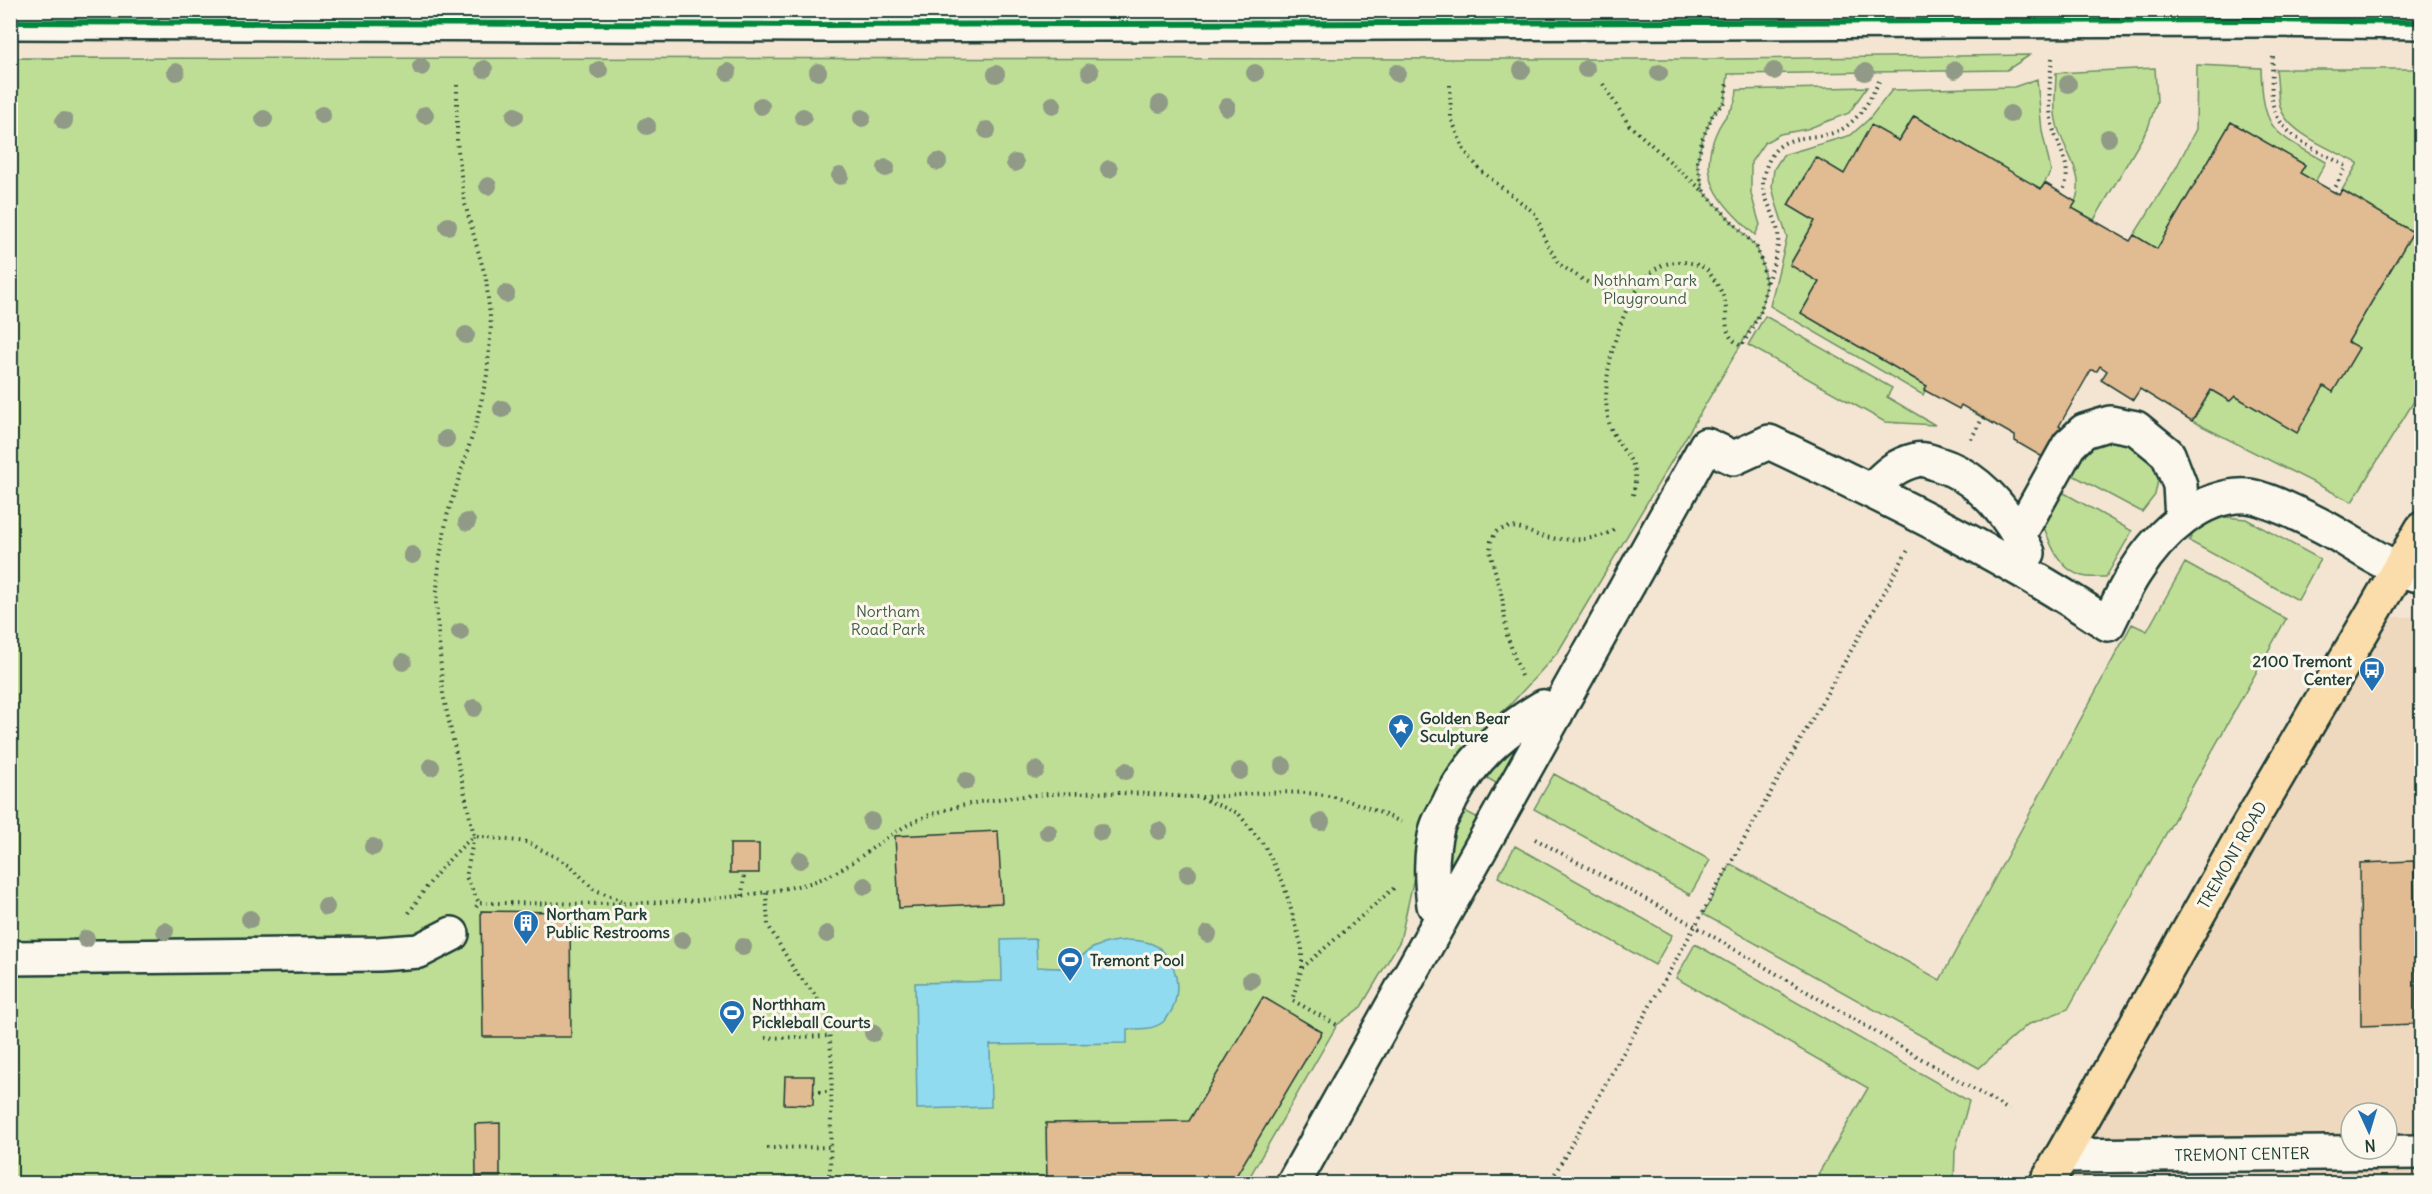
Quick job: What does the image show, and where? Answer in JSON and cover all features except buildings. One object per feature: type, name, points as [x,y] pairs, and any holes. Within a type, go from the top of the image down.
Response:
[{"type":"main road","name":"TREMONT ROAD","points":[[2054,1170],[2240,840],[2410,573],[2421,529]]},
{"type":"street","points":[[10,22],[271,16],[823,18],[2269,15],[2421,22]]},
{"type":"street","points":[[2019,535],[2069,445],[2084,431],[2110,423],[2136,428],[2168,454],[2180,485],[2182,519]]},
{"type":"street","points":[[1293,1184],[1706,445],[1734,458],[1769,442],[1926,518],[2042,581],[2108,624],[2135,572],[2151,550],[2182,519],[2218,498],[2250,496],[2324,527],[2410,573]]},
{"type":"street","points":[[1871,490],[1891,470],[1919,458],[1954,469],[1983,489],[2019,535],[2042,581]]},
{"type":"street","points":[[1445,911],[1434,905],[1432,866],[1438,825],[1455,794],[1475,761],[1486,748],[1516,723],[1544,707],[1556,714]]},
{"type":"street","points":[[10,958],[378,954],[419,951],[452,934]]},
{"type":"street","name":"TREMONT CENTER","points":[[2054,1170],[2421,1152]]},
{"type":"path","points":[[2052,56],[2049,101],[2051,118],[2056,142],[2068,169],[2067,183],[2062,193]]},
{"type":"path","points":[[2272,56],[2272,101],[2277,116],[2285,128],[2292,136],[2346,165],[2333,192]]},
{"type":"path","points":[[1704,192],[1696,163],[1702,140],[1713,114],[1725,100],[1727,81]]},
{"type":"path","points":[[1629,502],[1633,494],[1635,474],[1632,459],[1612,432],[1607,406],[1608,372],[1615,336],[1629,301],[1642,280],[1659,266],[1678,262],[1693,263],[1707,269],[1717,283],[1724,298],[1726,330],[1732,341],[1742,346],[1761,311],[1777,250],[1778,233],[1766,201],[1763,185],[1765,170],[1771,156],[1783,143],[1843,129],[1870,100],[1879,81]]},
{"type":"path","points":[[1603,84],[1629,125],[1704,192],[1757,248],[1766,286]]},
{"type":"path","points":[[457,85],[457,142],[465,204],[486,279],[491,326],[487,375],[476,424],[447,516],[439,563],[436,603],[443,694],[474,836],[466,877],[479,903]]},
{"type":"path","points":[[1450,86],[1451,118],[1464,150],[1481,171],[1536,214],[1545,240],[1559,264],[1585,281],[1629,301]]},
{"type":"path","points":[[1954,469],[1983,417]]},
{"type":"path","points":[[1549,1184],[1926,518]]},
{"type":"path","points":[[1521,676],[1508,635],[1502,597],[1490,552],[1491,541],[1496,532],[1510,527],[1557,539],[1578,540],[1613,531],[1619,521]]},
{"type":"path","points":[[479,903],[677,903],[766,893],[821,880],[854,863],[892,834],[922,818],[955,807],[1051,794],[1148,794],[1197,797],[1273,792],[1315,794],[1361,803],[1403,823]]},
{"type":"path","points":[[1197,797],[1238,813],[1264,845],[1283,882],[1302,947],[1302,968],[1292,1000],[1337,1025]]},
{"type":"path","points":[[378,954],[428,883],[450,857],[474,836],[527,842],[570,865],[593,889],[626,902]]},
{"type":"path","points":[[1535,839],[1695,926],[2009,1110]]},
{"type":"path","points":[[742,896],[744,873]]},
{"type":"path","points":[[1302,968],[1396,886]]},
{"type":"path","points":[[766,893],[768,925],[795,971],[827,1009],[830,1036],[831,1147],[830,1172],[825,1184]]},
{"type":"path","points":[[452,934],[462,927],[479,903]]},
{"type":"path","points":[[765,1038],[830,1036]]},
{"type":"path","points":[[813,1092],[831,1092]]},
{"type":"path","points":[[767,1148],[831,1147]]},
{"type":"shaded area","points":[[2368,617],[2421,617],[2421,1183],[2045,1184]]},
{"type":"green space","name":"Northam Road Park","points":[[2030,55],[2007,70],[1728,74],[1725,101],[1713,114],[1702,140],[1697,163],[1704,192],[1757,248],[1766,286],[1761,311],[1558,652],[1511,704],[1468,744],[1430,804],[1400,941],[1361,1007],[1337,1025],[1246,1183],[11,1183],[11,58],[1729,59]]},
{"type":"green space","points":[[2197,65],[2261,68],[2265,105],[2268,118],[2274,128],[2294,144],[2326,162],[2315,182],[2300,173],[2305,165],[2231,122],[2157,249],[2134,235],[2176,168],[2196,129]]},
{"type":"green space","points":[[2155,68],[2157,101],[2148,128],[2094,220],[2072,208],[2077,196],[2077,174],[2056,120],[2056,73]]},
{"type":"green space","points":[[2276,69],[2421,69],[2421,390],[2352,502],[2192,421],[2211,390],[2229,401],[2235,396],[2297,432],[2324,386],[2333,392],[2348,342],[2413,232],[2342,190],[2358,163],[2325,147],[2291,125],[2280,106]]},
{"type":"green space","points":[[2037,79],[2042,131],[2051,171],[2041,189],[1914,116],[1899,141],[1871,126],[1844,174],[1815,157],[1788,205],[1815,221],[1790,264],[1819,282],[1801,313],[1927,386],[1923,395],[1770,306],[1787,237],[1772,187],[1774,169],[1783,155],[1851,135],[1869,119],[1892,90],[2014,87]]},
{"type":"green space","points":[[1867,87],[1849,113],[1807,129],[1780,134],[1764,143],[1751,162],[1751,194],[1760,225],[1755,235],[1721,199],[1710,174],[1709,160],[1712,144],[1719,127],[1733,106],[1737,90]]},
{"type":"green space","points":[[1765,316],[1892,388],[1887,397],[1935,425],[1885,422],[1748,345]]},
{"type":"green space","points":[[2105,439],[2124,443],[2143,454],[2159,475],[2155,495],[2142,512],[2065,471],[2081,445]]},
{"type":"green space","points":[[2057,489],[2132,531],[2106,577],[2085,577],[2073,572],[2066,567],[2054,551],[2040,515]]},
{"type":"green space","points":[[2214,516],[2246,519],[2320,559],[2298,600],[2189,541],[2197,527]]},
{"type":"green space","points":[[2185,563],[2286,619],[2068,1009],[2027,1025],[1979,1068],[1703,914],[1731,864],[1940,980],[2132,624],[2147,631]]},
{"type":"green space","points":[[1528,729],[1501,786],[1482,775]]},
{"type":"green space","points":[[1554,774],[1710,860],[1690,895],[1534,809]]},
{"type":"green space","points":[[1463,810],[1482,820],[1448,873],[1448,848]]},
{"type":"green space","points":[[1515,846],[1672,935],[1655,965],[1498,877]]},
{"type":"green space","points":[[1695,944],[1969,1101],[1955,1151],[1954,1183],[1813,1183],[1868,1088],[1676,978]]},
{"type":"water","points":[[1036,939],[1037,967],[1058,968],[1072,965],[1091,949],[1111,942],[1140,941],[1157,947],[1166,954],[1176,976],[1177,989],[1171,1013],[1163,1022],[1155,1026],[1127,1029],[1127,1043],[990,1045],[991,1107],[917,1109],[915,983],[1002,981],[1001,940]]},
{"type":"cycle path","points":[[10,22],[823,25],[2268,20],[2422,22]]},
{"type":"place","name":"2100 Tremont Center","points":[[2372,693]]},
{"type":"place","name":"Golden Bear Sculpture","points":[[1401,750]]},
{"type":"place","name":"Northam Park Public Restrooms","points":[[526,946]]},
{"type":"place","name":"Tremont Pool","points":[[1070,983]]},
{"type":"place","name":"Northham Pickleball Courts","points":[[732,1036]]},
{"type":"park label","name":"Nothham Park Playground","points":[[1645,289]]}]
